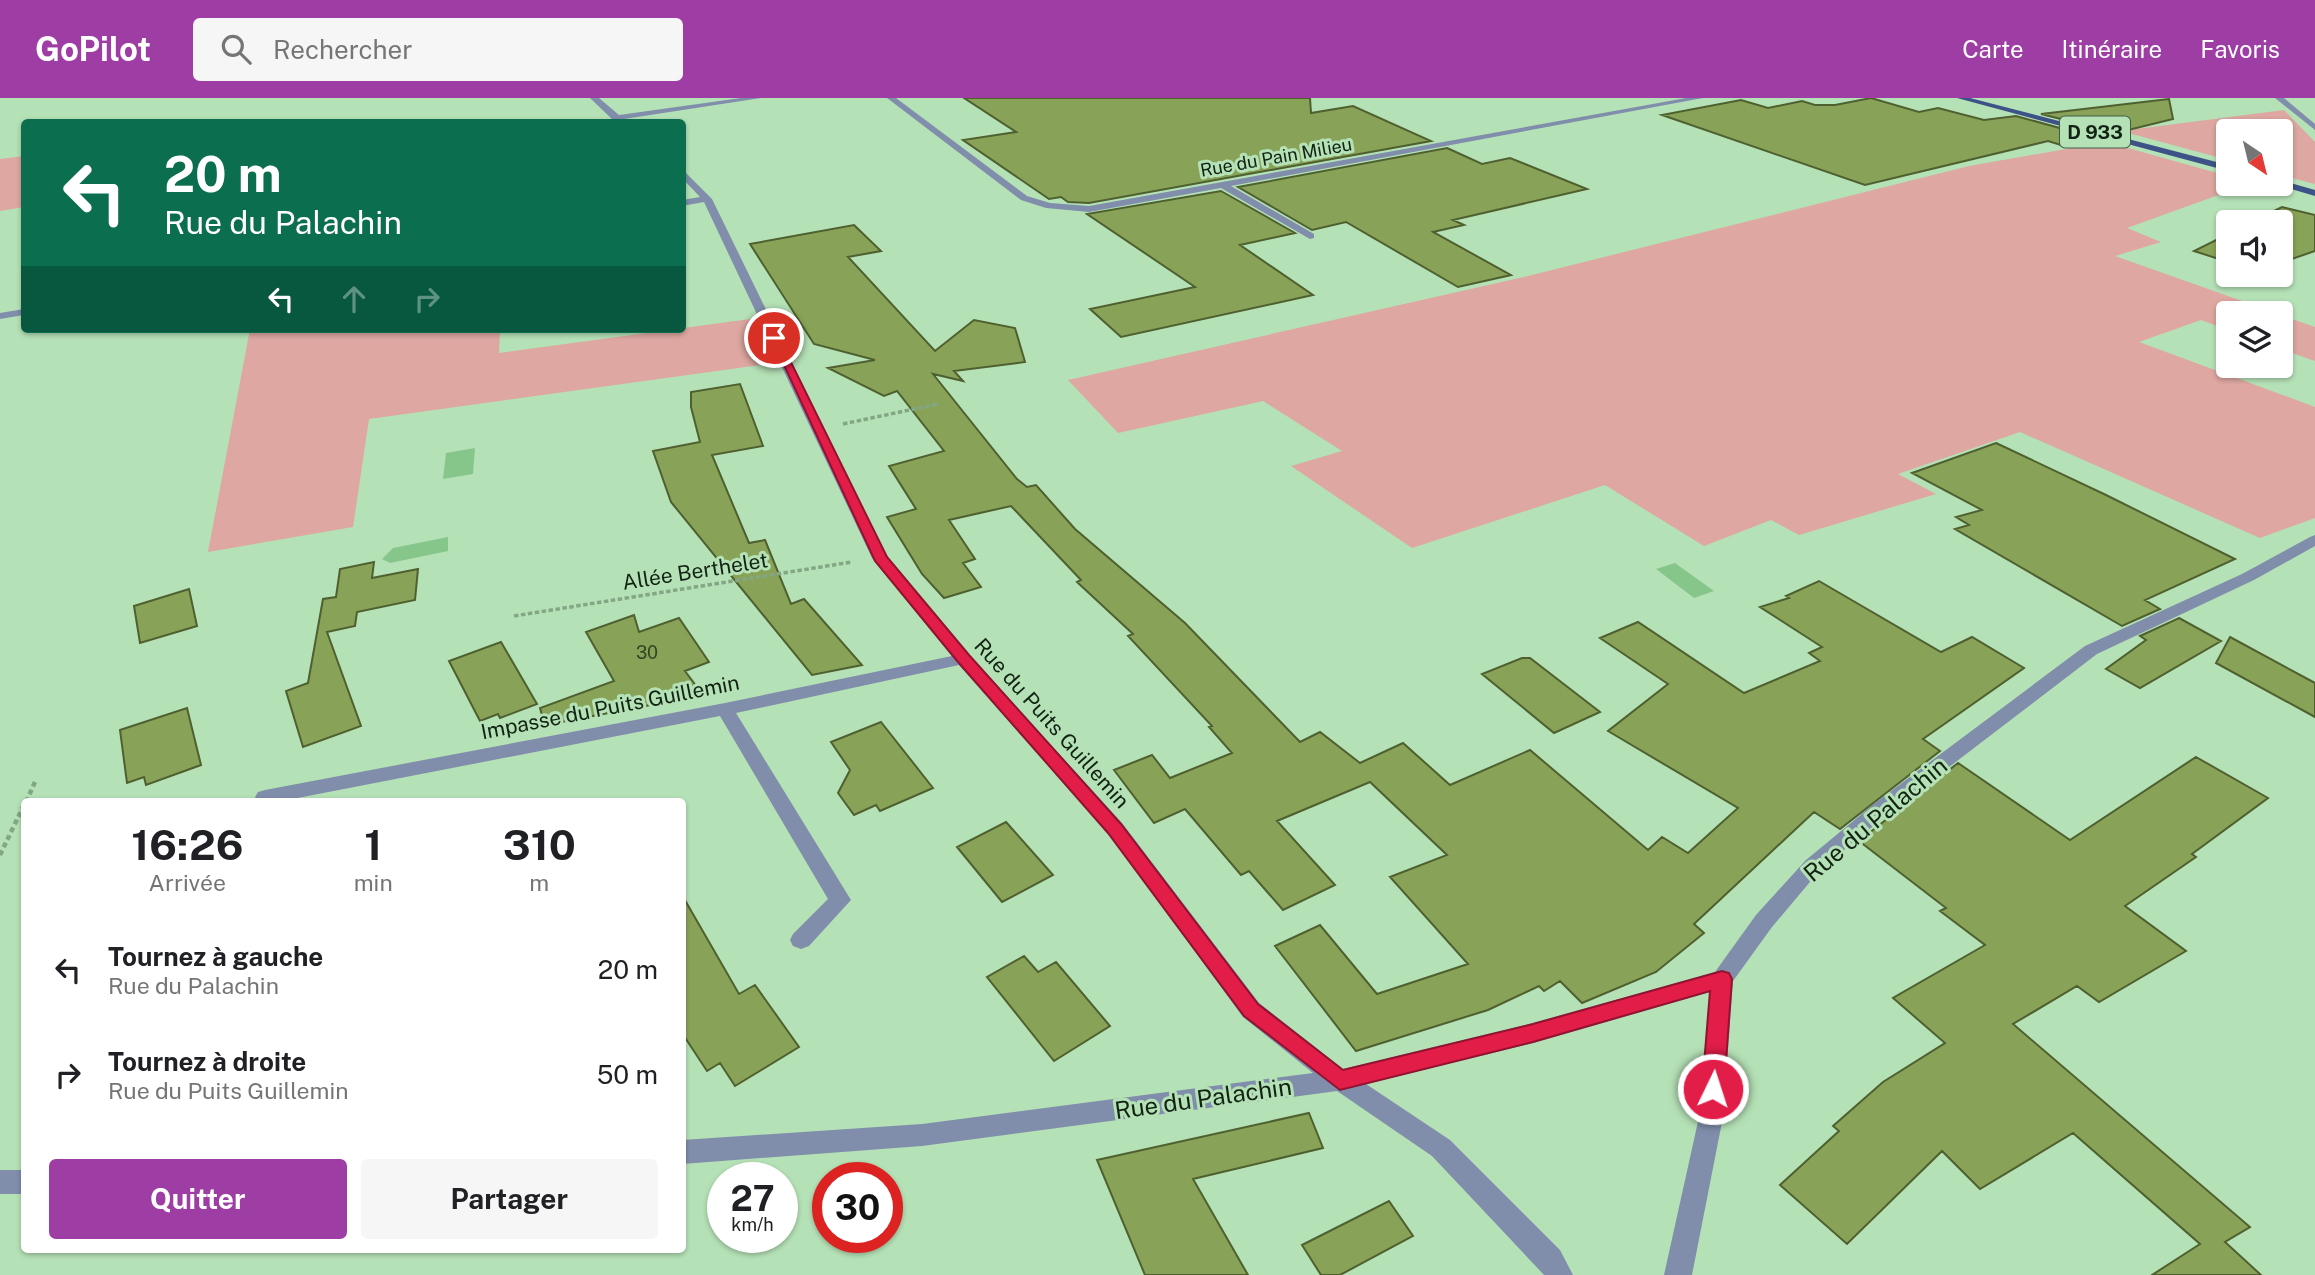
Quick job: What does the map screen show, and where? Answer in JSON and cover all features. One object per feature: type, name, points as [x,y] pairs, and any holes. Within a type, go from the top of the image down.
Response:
[{"type":"main road","name":"D 933","points":[[1961,98],[2216,165]]},
{"type":"main road","points":[[2293,187],[2315,193]]},
{"type":"street","points":[[594,98],[618,119]]},
{"type":"street","points":[[625,119],[757,98]]},
{"type":"street","name":"Rue du Pain Milieu","points":[[891,98],[1024,198],[1049,206],[1089,209],[1220,183],[1699,98]]},
{"type":"street","points":[[2279,98],[2315,128]]},
{"type":"street","name":"Rue du Puits Guillemin","points":[[686,176],[707,200],[880,558],[963,659],[1115,828],[1251,1010],[1340,1080],[1441,1148],[1550,1259],[1559,1275]]},
{"type":"street","points":[[1220,183],[1310,236]]},
{"type":"street","points":[[686,203],[707,200]]},
{"type":"street","points":[[0,316],[21,312]]},
{"type":"street","name":"Rue du Palachin","points":[[686,1152],[922,1135],[1340,1080],[1533,1033],[1722,979],[1764,921],[1813,865],[1882,808],[2091,650],[2248,576],[2315,540]]},
{"type":"street","name":"Impasse du Puits Guillemin","points":[[265,797],[725,709],[963,659]]},
{"type":"street","points":[[725,709],[840,900],[801,940]]},
{"type":"street","points":[[1678,1275],[1711,1116],[1722,979]]},
{"type":"street","points":[[0,1182],[21,1182]]},
{"type":"path","points":[[819,430],[938,404]]},
{"type":"path","name":"Allée Berthelet","points":[[514,616],[880,558]]},
{"type":"path","points":[[27,798],[35,782]]},
{"type":"path","points":[[0,856],[21,811]]},
{"type":"shaded area","points":[[2284,110],[2293,119],[2216,119],[2216,157],[2121,131]]},
{"type":"shaded area","points":[[2293,119],[2315,142],[2315,184],[2293,178]]},
{"type":"shaded area","points":[[2106,142],[2216,173],[2216,196],[2127,228],[2161,242],[2115,256],[2242,301],[2216,301],[2216,326],[2201,320],[2139,342],[2216,370],[2216,378],[2236,378],[2315,407],[2315,518],[2260,538],[2020,432],[1898,474],[1936,494],[1799,535],[1771,520],[1704,546],[1605,485],[1412,548],[1291,466],[1342,451],[1263,401],[1118,433],[1068,380],[1528,276],[1969,166]]},
{"type":"shaded area","points":[[21,156],[21,208],[0,211],[0,159]]},
{"type":"shaded area","points":[[750,319],[768,364],[369,419],[353,527],[208,552],[249,333],[500,333],[499,353],[647,333],[686,333],[686,328]]},
{"type":"shaded area","points":[[2293,319],[2315,327],[2315,361],[2293,353]]},
{"type":"shaded area","points":[[475,448],[473,474],[443,479],[446,453]]},
{"type":"shaded area","points":[[448,537],[448,551],[390,563],[382,559],[393,548]]},
{"type":"shaded area","points":[[1675,563],[1714,591],[1694,598],[1656,569]]},
{"type":"building","points":[[964,98],[1310,98],[1311,113],[1353,106],[1431,141],[1089,203],[1068,202],[1061,197],[1049,199],[963,140],[1016,132]]},
{"type":"building","points":[[1871,98],[1919,112],[1938,108],[1984,120],[2016,116],[2096,138],[2064,146],[2048,141],[1865,185],[1662,115],[1741,100],[1768,108],[1802,101],[1815,105],[1835,105]]},
{"type":"building","points":[[2169,99],[2173,119],[2116,133],[2041,114]]},
{"type":"building","points":[[1447,148],[1482,164],[1510,158],[1587,189],[1453,220],[1464,225],[1433,232],[1511,275],[1458,287],[1346,222],[1312,230],[1238,187]]},
{"type":"building","points":[[1221,191],[1295,233],[1240,245],[1313,295],[1121,337],[1090,309],[1195,287],[1087,214]]},
{"type":"building","points":[[2282,207],[2315,215],[2315,251],[2293,259],[2293,210],[2276,210]]},
{"type":"building","points":[[854,225],[881,251],[848,257],[935,351],[974,320],[1015,328],[1025,362],[954,371],[963,381],[933,374],[1017,479],[1027,487],[1036,485],[1075,529],[1185,623],[1300,742],[1320,732],[1360,763],[1403,743],[1450,785],[1530,750],[1648,850],[1662,837],[1688,853],[1738,808],[1608,731],[1668,684],[1600,638],[1638,622],[1744,693],[1820,661],[1809,653],[1822,647],[1760,607],[1789,598],[1786,596],[1819,581],[1941,652],[1972,637],[2024,668],[1923,739],[1940,751],[1840,829],[1814,812],[1694,924],[1704,933],[1656,972],[1582,1003],[1560,981],[1544,991],[1539,986],[1488,1010],[1356,1051],[1275,946],[1320,925],[1377,994],[1468,964],[1390,877],[1447,855],[1370,782],[1277,821],[1335,885],[1283,910],[1249,871],[1241,875],[1185,809],[1154,823],[1114,770],[1152,755],[1170,778],[1232,753],[1209,727],[1212,726],[1128,636],[1133,634],[1077,582],[1081,580],[1011,506],[949,520],[975,559],[963,563],[981,587],[944,598],[922,574],[887,517],[916,509],[889,466],[944,451],[897,391],[884,396],[828,368],[875,360],[814,344],[750,244]]},
{"type":"building","points":[[2216,240],[2216,258],[2194,251]]},
{"type":"building","points":[[740,384],[763,446],[712,455],[749,543],[765,540],[791,604],[804,599],[862,665],[812,675],[671,502],[653,451],[700,442],[691,407],[691,392]]},
{"type":"building","points":[[1996,443],[2235,559],[2145,600],[2160,609],[2122,626],[1955,529],[1969,525],[1956,517],[1982,510],[1912,473]]},
{"type":"building","points":[[374,562],[372,578],[418,569],[415,600],[357,612],[355,626],[327,632],[361,726],[303,747],[286,691],[308,683],[323,599],[336,597],[340,569]]},
{"type":"building","points":[[189,589],[197,626],[140,643],[134,606]]},
{"type":"building","points":[[634,615],[639,632],[679,618],[709,662],[685,671],[703,695],[545,725],[540,708],[614,681],[586,632]]},
{"type":"building","points":[[2179,618],[2221,641],[2140,688],[2106,669],[2146,640],[2140,636]]},
{"type":"building","points":[[2230,637],[2315,683],[2315,717],[2216,663]]},
{"type":"building","points":[[501,642],[537,704],[500,718],[498,714],[480,721],[449,661]]},
{"type":"building","points":[[1522,658],[1530,658],[1600,712],[1554,733],[1482,674]]},
{"type":"building","points":[[187,708],[201,765],[146,785],[144,777],[127,783],[120,730]]},
{"type":"building","points":[[881,722],[933,788],[880,811],[876,805],[854,815],[838,793],[850,770],[831,742]]},
{"type":"building","points":[[2196,757],[2268,798],[2192,854],[2196,857],[2125,906],[2186,951],[2099,1002],[2077,986],[2013,1024],[2250,1227],[2225,1242],[2261,1275],[2152,1275],[2200,1244],[2073,1133],[1980,1189],[1942,1151],[1847,1244],[1780,1185],[1839,1131],[1833,1126],[1883,1082],[1945,1043],[1893,998],[1985,945],[1940,911],[1946,908],[1859,841],[1958,763],[2070,840]]},
{"type":"building","points":[[1006,822],[1053,875],[1002,902],[957,847]]},
{"type":"building","points":[[686,902],[739,994],[755,985],[799,1047],[735,1086],[720,1063],[707,1071],[686,1039]]},
{"type":"building","points":[[1024,956],[1038,972],[1056,962],[1110,1026],[1054,1061],[987,977]]},
{"type":"building","points":[[1309,1113],[1323,1148],[1193,1179],[1248,1275],[1145,1275],[1097,1160]]},
{"type":"building","points":[[1389,1201],[1413,1236],[1340,1275],[1321,1275],[1302,1245]]},
{"type":"route","points":[[774,338],[880,558],[963,659],[1115,828],[1251,1010],[1340,1080],[1533,1033],[1722,979],[1713,1089]]}]
